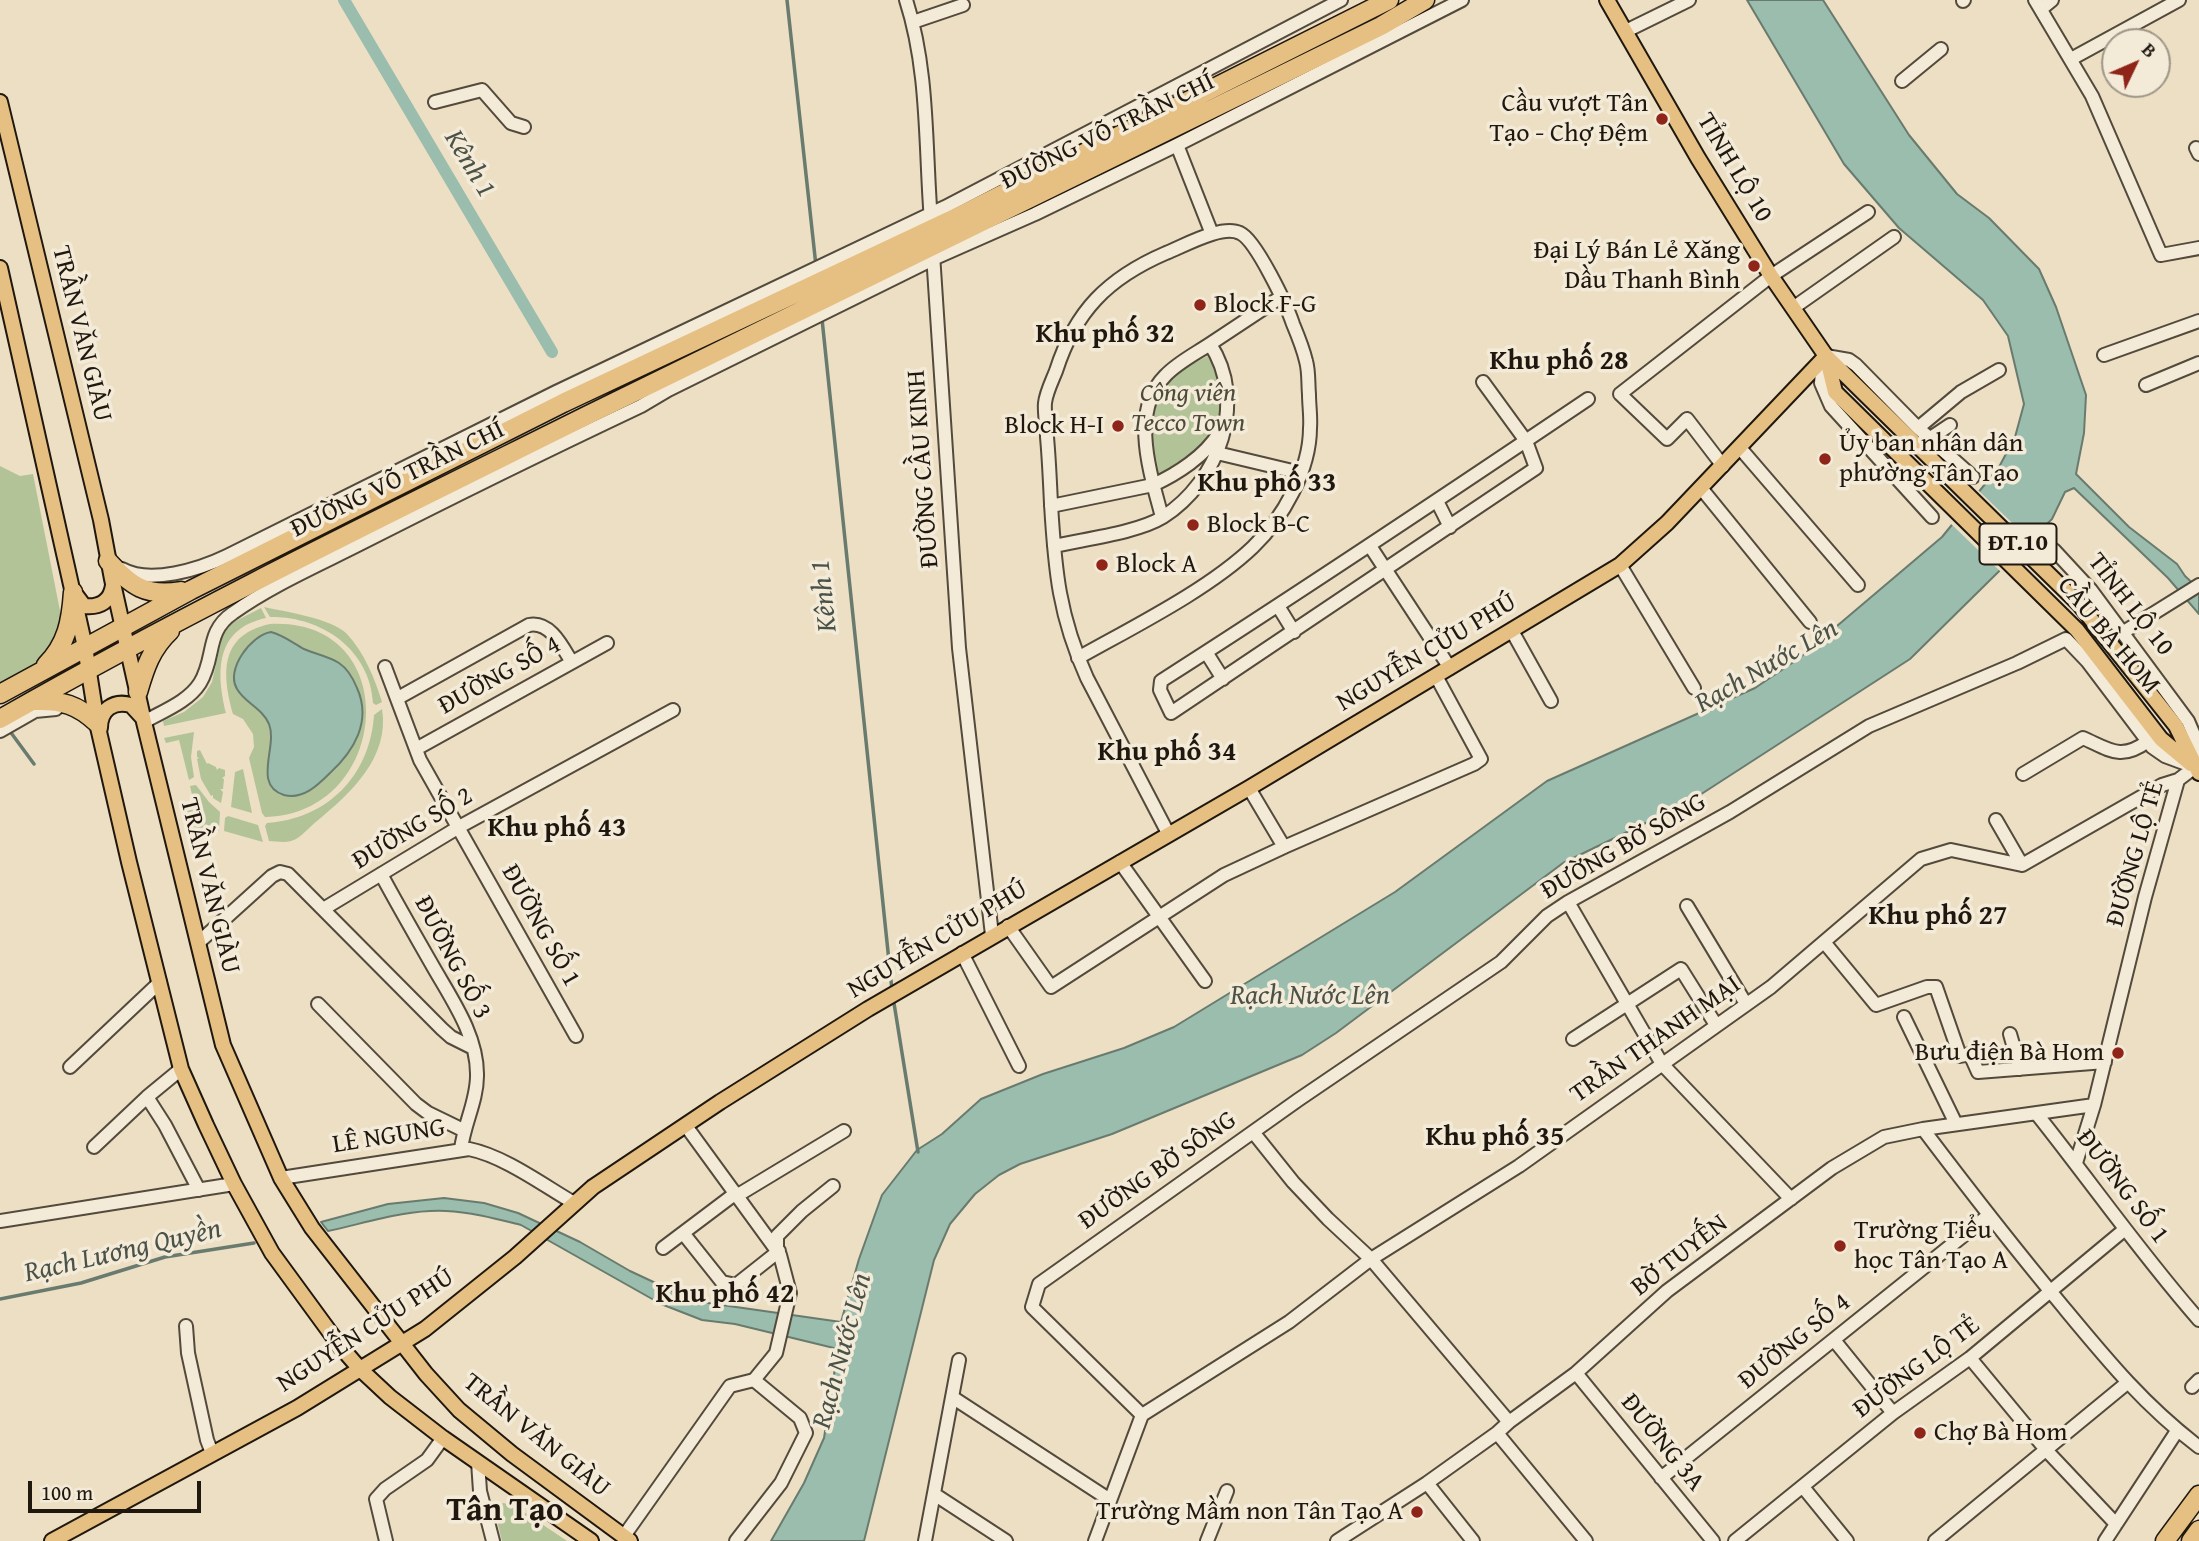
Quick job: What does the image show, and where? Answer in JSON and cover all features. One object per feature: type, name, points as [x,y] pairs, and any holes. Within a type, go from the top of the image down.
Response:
[{"type":"highway","points":[[1376,18],[1389,0]]},
{"type":"highway","points":[[1376,18],[1425,0]]},
{"type":"highway","name":"ĐƯỜNG VÕ TRẦN CHÍ","points":[[7,721],[30,703],[129,647],[286,564],[797,320],[848,269],[931,222],[1376,18]]},
{"type":"highway","name":"ĐƯỜNG VÕ TRẦN CHÍ","points":[[14,686],[191,590],[782,292],[848,269],[933,254],[1376,18]]},
{"type":"highway","points":[[110,570],[145,591],[165,594],[191,590]]},
{"type":"highway","points":[[14,686],[57,654],[71,622],[73,589]]},
{"type":"highway","points":[[138,692],[153,649],[186,617]]},
{"type":"highway","points":[[30,703],[66,703],[77,706],[99,727]]},
{"type":"highway","points":[[2165,1541],[2199,1495]]},
{"type":"highway","points":[[2178,1541],[2199,1513]]},
{"type":"highway","points":[[2191,1541],[2199,1530]]},
{"type":"main road","name":"TỈNH LỘ 10","points":[[1607,0],[1693,150],[1771,276],[1826,356],[1844,375]]},
{"type":"main road","name":"TRẦN VĂN GIÀU","points":[[0,102],[101,520],[144,722],[223,1045],[281,1178],[312,1228],[426,1374],[459,1409],[512,1454],[627,1539]]},
{"type":"main road","name":"TRẦN VĂN GIÀU","points":[[0,268],[73,589],[99,727],[129,862],[181,1069],[234,1184],[272,1253],[360,1369],[390,1397],[443,1438],[591,1541]]},
{"type":"main road","name":"TỈNH LỘ 10","points":[[1826,356],[1835,392]]},
{"type":"main road","name":"NGUYỄN CỬU PHÚ","points":[[52,1541],[297,1408],[445,1315],[535,1240],[593,1187],[868,1009],[1249,788],[1620,565],[1651,540],[1826,356]]},
{"type":"main road","name":"CẦU BÀ HOM","points":[[1844,375],[2079,604],[2176,726],[2197,770]]},
{"type":"main road","name":"CẦU BÀ HOM","points":[[1835,392],[2077,630],[2154,740]]},
{"type":"main road","points":[[73,589],[85,606],[104,603],[112,592],[110,570]]},
{"type":"main road","points":[[99,727],[105,711],[124,703],[137,709],[144,722]]},
{"type":"main road","name":"ĐT.10","points":[[2154,740],[2197,770]]},
{"type":"street","name":"ĐƯỜNG CẦU KINH","points":[[906,0],[921,67],[959,648],[992,935]]},
{"type":"street","points":[[144,722],[193,692],[206,669],[215,632],[222,622],[234,612],[302,574],[473,486],[641,406],[797,320],[844,303],[933,254],[1035,214],[1462,0]]},
{"type":"street","points":[[1626,31],[1689,0]]},
{"type":"street","points":[[2052,0],[2038,4],[2092,96],[2161,255],[2199,247]]},
{"type":"street","points":[[2071,59],[2179,0]]},
{"type":"street","points":[[931,222],[1333,2]]},
{"type":"street","points":[[913,22],[963,5]]},
{"type":"street","points":[[1902,82],[1941,49]]},
{"type":"street","points":[[435,102],[482,90],[511,123],[524,127]]},
{"type":"street","points":[[1177,145],[1212,234]]},
{"type":"street","points":[[1723,466],[1687,419],[1667,439],[1620,394],[1771,276],[1868,212]]},
{"type":"street","points":[[1078,658],[1181,598],[1243,556],[1268,530],[1301,473],[1311,429],[1307,362],[1281,297],[1251,241],[1240,232],[1229,230],[1212,234],[1135,269],[1095,298],[1082,316],[1059,361],[1045,402],[1055,573],[1064,616],[1078,658],[1168,835]]},
{"type":"street","points":[[1793,308],[1894,237]]},
{"type":"street","points":[[110,570],[146,575],[201,568],[556,392],[782,292]]},
{"type":"street","points":[[1162,517],[1144,443],[1148,408],[1154,391],[1164,376],[1281,297]]},
{"type":"street","points":[[2104,355],[2199,321]]},
{"type":"street","points":[[1054,546],[1145,525],[1162,517],[1192,493],[1217,453],[1226,421],[1226,380],[1222,364],[1210,344]]},
{"type":"street","points":[[1933,517],[1831,406],[1821,383],[1826,356],[1849,360],[1856,365],[1929,439],[1973,477]]},
{"type":"street","points":[[2146,385],[2199,363]]},
{"type":"street","points":[[1918,428],[1961,391],[1999,370]]},
{"type":"street","points":[[1483,382],[1526,441],[1536,468],[1171,713],[1160,690],[1161,681],[1370,546],[1526,441],[1588,399]]},
{"type":"street","points":[[1051,506],[1153,485],[1167,479],[1214,442],[1226,421]]},
{"type":"street","points":[[1929,439],[1950,425]]},
{"type":"street","points":[[1740,448],[1858,585]]},
{"type":"street","points":[[1217,453],[1301,473]]},
{"type":"street","points":[[1701,488],[1810,622]]},
{"type":"street","points":[[1437,501],[1450,527]]},
{"type":"street","points":[[1370,546],[1450,668]]},
{"type":"street","name":"TỈNH LỘ 10","points":[[2054,550],[2086,583],[2188,721],[2194,735],[2197,770]]},
{"type":"street","points":[[286,564],[302,574]]},
{"type":"street","points":[[1620,565],[1694,688]]},
{"type":"street","points":[[2122,634],[2199,585]]},
{"type":"street","points":[[1278,606],[1294,632]]},
{"type":"street","points":[[396,692],[529,625],[544,625],[571,661]]},
{"type":"street","points":[[1512,631],[1551,701]]},
{"type":"street","name":"ĐƯỜNG BỜ SÔNG","points":[[1142,1415],[1032,1307],[1039,1284],[1253,1132],[1501,962],[1547,916],[1730,812],[1870,726],[2066,639],[2154,740]]},
{"type":"street","name":"ĐƯỜNG SỐ 4","points":[[416,749],[607,643]]},
{"type":"street","points":[[1206,652],[1223,679]]},
{"type":"street","name":"ĐƯỜNG SỐ 1","points":[[385,667],[416,749],[576,1036]]},
{"type":"street","points":[[1008,926],[1051,988],[1224,875],[1474,764],[1480,759],[1436,676]]},
{"type":"street","points":[[0,731],[7,721],[53,708],[99,727]]},
{"type":"street","name":"ĐƯỜNG SỐ 2","points":[[325,908],[459,827],[673,710]]},
{"type":"street","points":[[2023,774],[2083,738],[2118,754],[2136,750],[2154,740]]},
{"type":"street","name":"ĐƯỜNG LỘ TẺ","points":[[2076,1163],[2094,1105],[2145,897],[2178,780],[2197,770]]},
{"type":"street","points":[[1996,820],[2022,865],[2162,785],[2178,780]]},
{"type":"street","points":[[1249,788],[1284,847]]},
{"type":"street","name":"TRẦN THANH MẠI","points":[[1142,1415],[1289,1322],[1371,1259],[1519,1166],[1771,987],[1921,859],[1951,850],[2022,865]]},
{"type":"street","points":[[1120,862],[1205,981]]},
{"type":"street","points":[[198,943],[272,876],[288,874],[325,908],[442,1029],[451,1037],[473,1048]]},
{"type":"street","name":"ĐƯỜNG SỐ 3","points":[[381,874],[460,1014],[473,1048],[477,1063],[476,1086],[463,1130],[461,1149]]},
{"type":"street","points":[[1568,902],[1662,1064],[1791,1199]]},
{"type":"street","points":[[1687,906],[1746,1004]]},
{"type":"street","points":[[1824,942],[1876,1005],[1927,987],[1937,987],[1960,1056],[1969,1054],[1978,1072],[2105,1062]]},
{"type":"street","points":[[962,953],[1019,1066]]},
{"type":"street","points":[[1573,1039],[1681,969],[1716,1026]]},
{"type":"street","points":[[71,1067],[160,982]]},
{"type":"street","points":[[318,1004],[416,1104],[463,1130]]},
{"type":"street","points":[[1904,1017],[1956,1124]]},
{"type":"street","points":[[2010,1034],[2020,1069]]},
{"type":"street","points":[[94,1147],[146,1097],[181,1069]]},
{"type":"street","points":[[146,1097],[165,1125],[199,1189]]},
{"type":"street","name":"BỜ TUYẾN","points":[[1337,1541],[1427,1483],[1497,1433],[1576,1373],[1667,1291],[1832,1168],[1884,1137],[2094,1105]]},
{"type":"street","name":"ĐƯỜNG SỐ 1","points":[[2036,1114],[2076,1163],[2124,1230],[2199,1320]]},
{"type":"street","points":[[686,1126],[778,1249]]},
{"type":"street","points":[[1923,1129],[2050,1292],[2127,1383],[2177,1431],[2199,1447]]},
{"type":"street","points":[[663,1248],[737,1194],[844,1131]]},
{"type":"street","points":[[1253,1132],[1293,1182],[1371,1259],[1509,1422]]},
{"type":"street","name":"LÊ NGUNG","points":[[281,1178],[461,1149],[484,1153],[574,1203]]},
{"type":"street","points":[[0,1221],[234,1184]]},
{"type":"street","points":[[627,1539],[730,1386],[754,1380],[776,1353],[790,1293],[777,1236],[833,1186]]},
{"type":"street","name":"ĐƯỜNG SỐ 4","points":[[1661,1478],[1989,1215]]},
{"type":"street","name":"ĐƯỜNG LỘ TẺ","points":[[1735,1541],[1893,1413],[1970,1358],[2124,1230]]},
{"type":"street","points":[[683,1233],[722,1282],[736,1286],[778,1249]]},
{"type":"street","points":[[186,1326],[188,1353],[212,1453]]},
{"type":"street","points":[[1834,1340],[1893,1413]]},
{"type":"street","points":[[1970,1358],[2047,1451],[2116,1524]]},
{"type":"street","points":[[925,1541],[959,1360]]},
{"type":"street","name":"ĐƯỜNG 3A","points":[[1576,1373],[1713,1541]]},
{"type":"street","points":[[736,1541],[781,1483],[806,1433],[800,1418],[754,1380]]},
{"type":"street","points":[[1935,1541],[2127,1383]]},
{"type":"street","points":[[952,1397],[1110,1500]]},
{"type":"street","points":[[1095,1541],[1142,1415]]},
{"type":"street","points":[[2105,1541],[2177,1431]]},
{"type":"street","points":[[1497,1433],[1586,1541]]},
{"type":"street","points":[[386,1541],[376,1500],[385,1489],[427,1460],[443,1438]]},
{"type":"street","points":[[478,1462],[480,1491],[492,1541]]},
{"type":"street","points":[[1427,1483],[1473,1541]]},
{"type":"street","points":[[1803,1486],[1847,1541]]},
{"type":"street","points":[[1207,1541],[1227,1491]]},
{"type":"street","points":[[934,1493],[1006,1541]]},
{"type":"green space","name":"Công viên Tecco Town","points":[[1208,356],[1219,377],[1223,395],[1221,412],[1215,427],[1204,442],[1159,480],[1152,439],[1155,406],[1161,392],[1172,379]]},
{"type":"green space","points":[[0,466],[20,476],[33,474],[61,616],[56,641],[38,663],[0,685]]},
{"type":"green space","points":[[264,607],[320,620],[340,628],[359,649],[382,702],[376,705],[373,703],[370,684],[363,667],[353,652],[339,639],[307,622],[270,617]]},
{"type":"green space","points":[[261,608],[266,618],[237,632],[228,642],[223,654],[221,682],[226,713],[164,726],[163,721],[184,712],[203,697],[212,682],[223,633],[230,624]]},
{"type":"green space","points":[[270,624],[314,630],[344,651],[362,681],[366,717],[358,753],[338,785],[307,808],[265,817],[249,758],[254,747],[253,734],[243,719],[233,714],[226,671],[228,658],[241,637],[253,629]]},
{"type":"green space","points":[[382,709],[380,743],[374,758],[355,786],[298,838],[288,842],[269,841],[265,826],[267,823],[289,820],[308,813],[342,790],[364,757],[371,737],[374,715]]},
{"type":"green space","points":[[194,732],[191,757],[194,777],[189,780],[179,740],[166,743],[164,738]]},
{"type":"green space","points":[[200,750],[207,764],[217,770],[225,770],[225,776],[222,778],[223,789],[220,789],[223,792],[221,803],[211,796],[201,779],[197,759],[197,751]]},
{"type":"green space","points":[[243,769],[252,813],[231,807],[235,772]]},
{"type":"green space","points":[[196,785],[220,812],[219,831],[210,825],[188,838],[183,814],[194,803],[190,786]]},
{"type":"green space","points":[[228,816],[258,825],[263,842],[224,831],[225,818]]},
{"type":"green space","points":[[503,1503],[515,1506],[567,1541],[502,1541],[495,1513],[497,1506]]},
{"type":"water","name":"Rạch Nước Lên","points":[[1747,0],[1823,0],[1909,135],[1957,194],[1989,218],[2039,269],[2056,307],[2086,395],[2084,433],[2076,474],[2129,527],[2177,564],[2199,589],[2199,614],[2168,578],[2074,488],[2065,492],[2052,519],[1910,659],[1689,802],[1563,863],[1336,1033],[1302,1055],[1112,1134],[1020,1164],[999,1175],[975,1194],[950,1224],[934,1260],[864,1541],[771,1541],[804,1483],[824,1438],[838,1349],[735,1324],[702,1320],[661,1304],[521,1225],[493,1218],[431,1211],[402,1214],[328,1231],[321,1222],[388,1204],[444,1198],[484,1203],[518,1213],[694,1301],[841,1322],[859,1259],[882,1195],[917,1150],[942,1134],[981,1099],[1043,1074],[1124,1048],[1174,1027],[1395,892],[1547,781],[1755,688],[1798,659],[1942,537],[1999,467],[2015,437],[2024,404],[2008,336],[1983,300],[1899,228],[1844,164]]},
{"type":"water","points":[[271,632],[342,665],[352,677],[361,700],[361,724],[353,745],[339,764],[315,787],[298,795],[284,795],[269,783],[269,724],[240,694],[234,681],[237,663],[248,646]]},
{"type":"pier","points":[[1977,489],[2033,543],[2002,573],[1949,522]]},
{"type":"waterway","name":"Kênh 1","points":[[344,0],[552,352]]},
{"type":"waterway","name":"Kênh 1","points":[[787,0],[816,266]]},
{"type":"waterway","name":"Kênh 1","points":[[822,319],[892,990]]},
{"type":"waterway","points":[[9,730],[34,764]]},
{"type":"waterway","name":"Kênh 1","points":[[893,997],[918,1152]]},
{"type":"waterway","name":"Rạch Lương Quyền","points":[[0,1299],[81,1283],[165,1257],[254,1243]]},
{"type":"place","name":"Cầu vượt Tân Tạo - Chợ Đệm","points":[[1662,119]]},
{"type":"place","name":"Đại Lý Bán Lẻ Xăng Dầu Thanh Bình","points":[[1754,266]]},
{"type":"place","name":"Block F-G","points":[[1200,305]]},
{"type":"place","name":"Block H-I","points":[[1118,426]]},
{"type":"place","name":"Ủy ban nhân dân phường Tân Tạo","points":[[1825,459]]},
{"type":"place","name":"Block B-C","points":[[1193,525]]},
{"type":"place","name":"Block A","points":[[1102,565]]},
{"type":"place","name":"Bưu điện Bà Hom","points":[[2118,1053]]},
{"type":"place","name":"Trường Tiểu học Tân Tạo A","points":[[1840,1246]]},
{"type":"place","name":"Chợ Bà Hom","points":[[1920,1433]]},
{"type":"place","name":"Trường Mầm non Tân Tạo A","points":[[1417,1512]]},
{"type":"district","name":"Khu phố 32","points":[[1105,335]]},
{"type":"district","name":"Khu phố 28","points":[[1559,362]]},
{"type":"district","name":"Khu phố 33","points":[[1267,484]]},
{"type":"district","name":"Khu phố 34","points":[[1167,753]]},
{"type":"district","name":"Khu phố 43","points":[[557,829]]},
{"type":"district","name":"Khu phố 27","points":[[1938,917]]},
{"type":"district","name":"Khu phố 35","points":[[1495,1138]]},
{"type":"district","name":"Khu phố 42","points":[[725,1295]]},
{"type":"district","name":"Tân Tạo","points":[[505,1512]]}]
